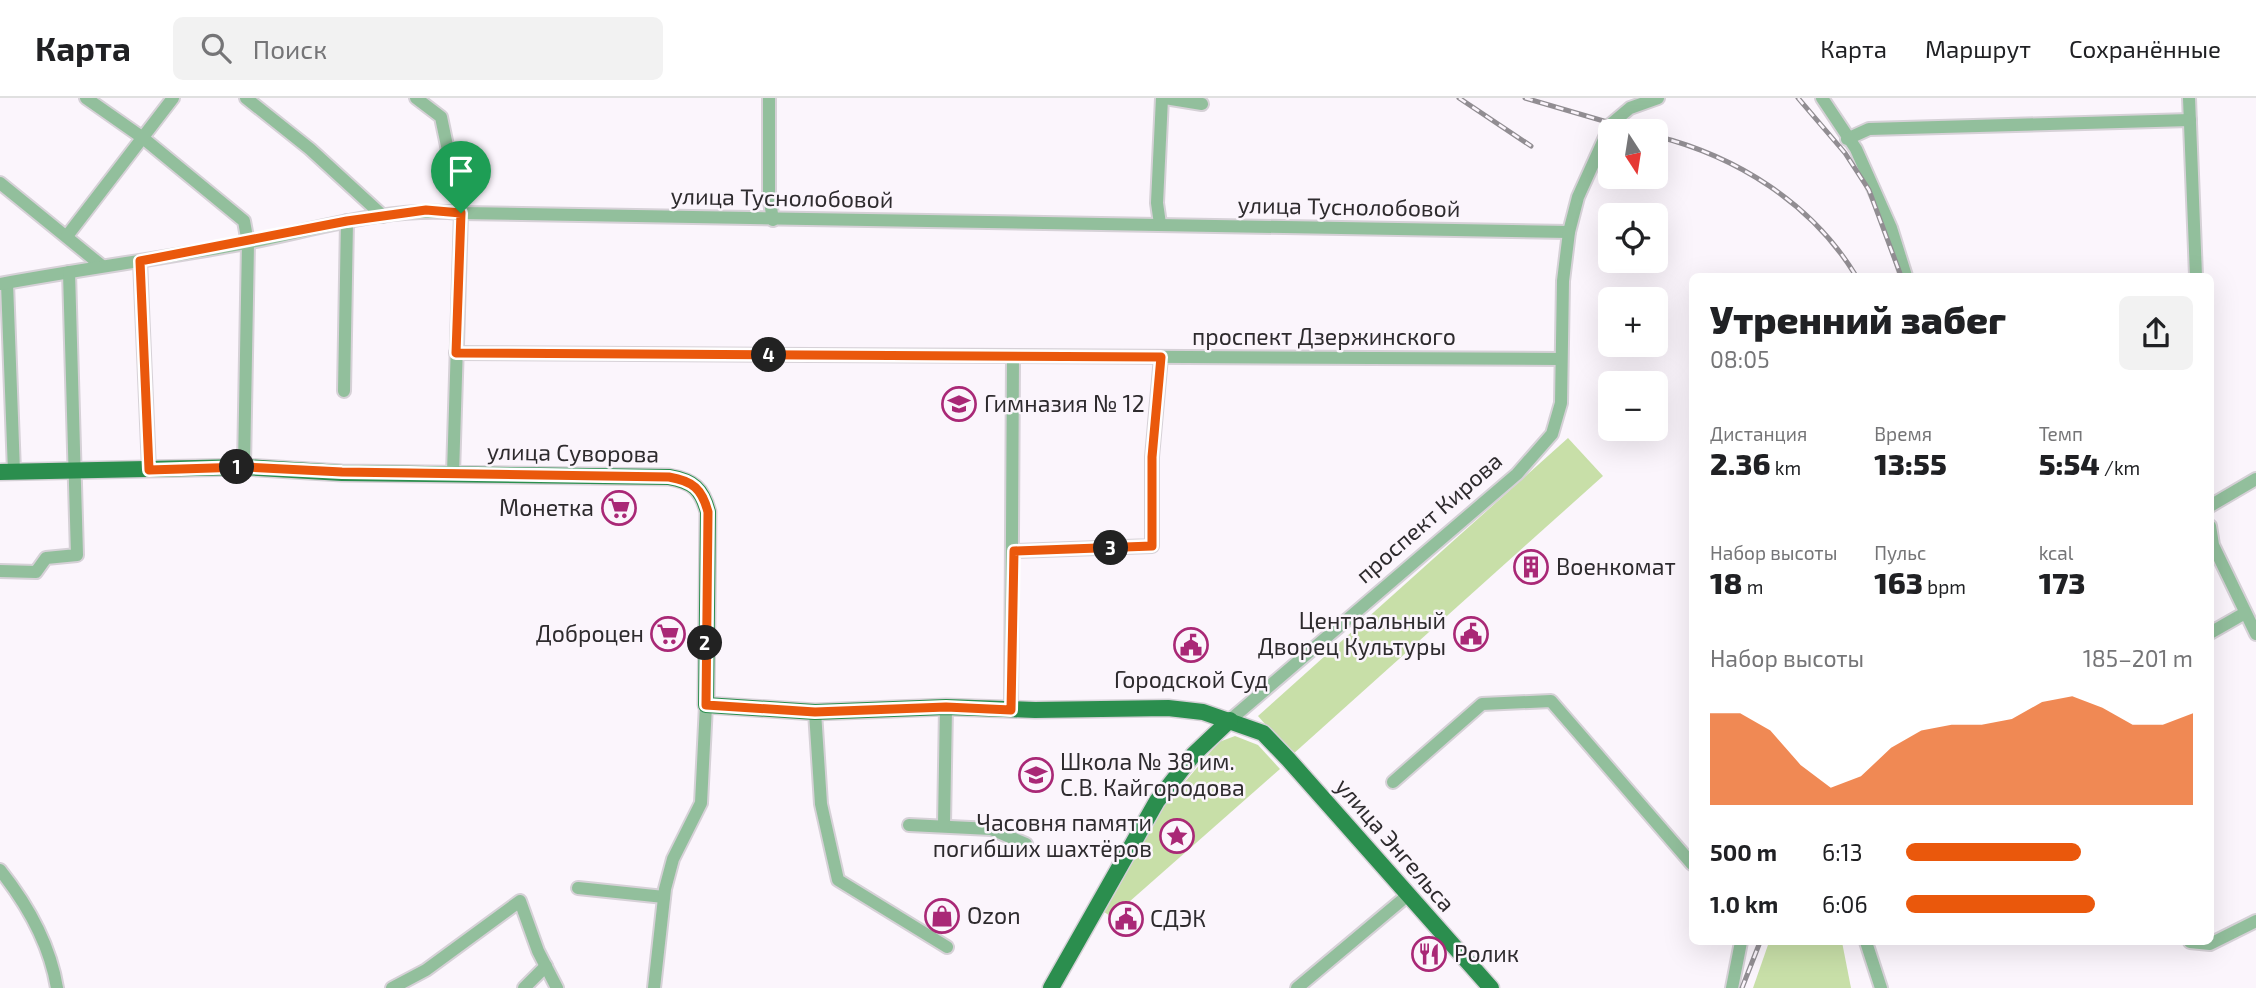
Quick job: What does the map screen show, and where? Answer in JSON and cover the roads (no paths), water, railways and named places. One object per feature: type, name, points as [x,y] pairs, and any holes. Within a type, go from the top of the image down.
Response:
[{"type":"main road","name":"улица Суворова","points":[[7,472],[244,467],[669,477],[688,480],[703,492],[708,512],[706,705]]},
{"type":"main road","points":[[706,705],[815,712],[946,707],[1011,710],[1168,708],[1203,712],[1230,720]]},
{"type":"main road","name":"улица Энгельса","points":[[1230,720],[1263,733],[1491,988]]},
{"type":"main road","name":"проспект Кирова","points":[[1051,988],[1157,801],[1194,754],[1230,720]]},
{"type":"street","points":[[86,98],[143,138],[244,221],[247,243],[244,467]]},
{"type":"street","points":[[68,236],[173,98]]},
{"type":"street","points":[[246,98],[310,149],[383,216]]},
{"type":"street","points":[[416,98],[441,117],[461,213],[453,474]]},
{"type":"street","points":[[769,98],[769,196],[773,220]]},
{"type":"street","points":[[1160,224],[1157,203],[1164,98],[1202,104]]},
{"type":"street","name":"проспект Кирова","points":[[1230,720],[1517,474],[1552,434],[1561,403],[1563,281],[1569,232],[1578,197],[1611,124],[1630,108],[1658,98]]},
{"type":"street","points":[[1822,98],[1856,149],[1891,228],[1905,273]]},
{"type":"street","points":[[2189,98],[2196,273]]},
{"type":"street","points":[[1847,139],[1870,129],[2190,120]]},
{"type":"street","points":[[0,183],[102,266]]},
{"type":"street","name":"улица Туснолобовой","points":[[4,284],[247,243],[347,221],[426,210],[773,220],[1569,232]]},
{"type":"street","points":[[344,391],[347,221]]},
{"type":"street","points":[[140,261],[149,470]]},
{"type":"street","points":[[0,571],[36,572],[46,558],[77,555],[69,272]]},
{"type":"street","points":[[4,284],[7,472]]},
{"type":"street","name":"проспект Дзержинского","points":[[456,353],[1561,359]]},
{"type":"street","points":[[1011,710],[1014,551],[1013,356]]},
{"type":"street","points":[[1014,551],[1152,546],[1152,457],[1161,357]]},
{"type":"street","points":[[2214,504],[2256,479]]},
{"type":"street","points":[[2214,547],[2256,634]]},
{"type":"street","points":[[2214,631],[2245,613]]},
{"type":"street","points":[[1393,782],[1482,704],[1550,701],[1689,861]]},
{"type":"street","points":[[654,988],[664,897],[681,836],[701,803],[706,705]]},
{"type":"street","points":[[944,825],[946,707]]},
{"type":"street","points":[[815,712],[821,804],[838,880],[947,947]]},
{"type":"street","points":[[909,825],[991,829],[1026,844]]},
{"type":"street","points":[[0,870],[20,895],[40,934],[57,988]]},
{"type":"street","points":[[578,888],[664,897]]},
{"type":"street","points":[[1297,988],[1408,895]]},
{"type":"street","points":[[391,988],[426,970],[520,901],[557,988]]},
{"type":"street","points":[[2214,942],[2256,920]]},
{"type":"street","points":[[1732,988],[1740,945]]},
{"type":"street","points":[[1867,945],[1881,988]]},
{"type":"street","points":[[524,988],[546,966]]},
{"type":"railway","points":[[1459,98],[1531,146]]},
{"type":"railway","points":[[1525,98],[1598,119]]},
{"type":"railway","points":[[1798,98],[1845,153],[1869,190],[1900,273]]},
{"type":"railway","points":[[1668,140],[1715,156],[1769,186],[1817,226],[1854,273]]},
{"type":"railway","points":[[1742,988],[1759,945]]},
{"type":"place","name":"Гимназия № 12","points":[[959,404]]},
{"type":"place","name":"Монетка","points":[[619,508]]},
{"type":"place","name":"Военкомат","points":[[1531,567]]},
{"type":"place","name":"Доброцен","points":[[668,634]]},
{"type":"place","name":"Центральный Дворец Культуры","points":[[1471,634]]},
{"type":"place","name":"Городской Суд","points":[[1191,645]]},
{"type":"place","name":"Школа № 38 им. С.В. Кайгородова","points":[[1036,775]]},
{"type":"place","name":"Часовня памяти погибших шахтёров","points":[[1177,836]]},
{"type":"place","name":"Ozon","points":[[942,916]]},
{"type":"place","name":"СДЭК","points":[[1126,919]]},
{"type":"place","name":"Ролик","points":[[1429,954]]}]
